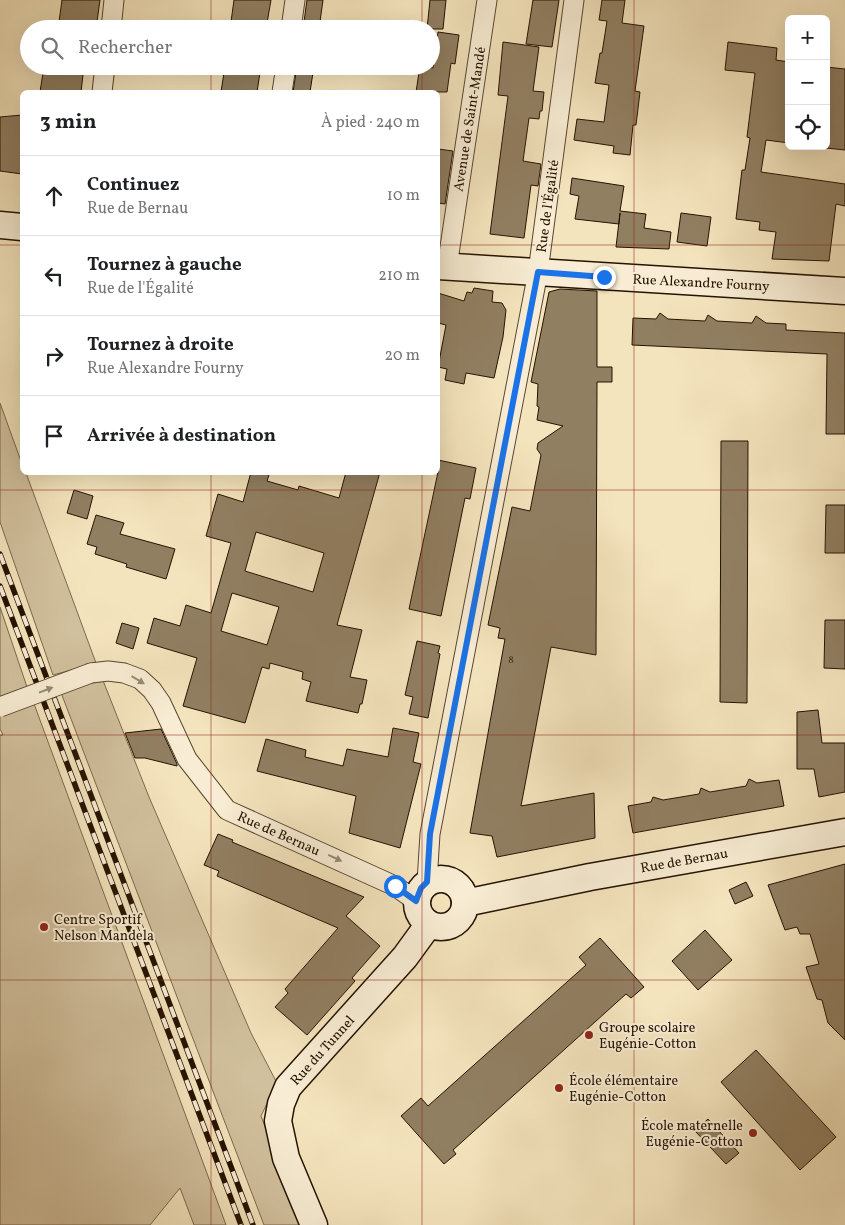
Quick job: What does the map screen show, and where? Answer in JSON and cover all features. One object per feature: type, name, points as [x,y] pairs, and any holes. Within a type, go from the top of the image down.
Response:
[{"type":"street","points":[[111,20],[114,0]]},
{"type":"street","points":[[292,20],[295,0]]},
{"type":"street","name":"Avenue de Saint-Mandé","points":[[442,266],[487,0]]},
{"type":"street","name":"Rue de l'Égalité","points":[[422,892],[430,834],[538,272],[574,0]]},
{"type":"street","points":[[102,90],[104,75]]},
{"type":"street","points":[[282,90],[285,75]]},
{"type":"street","points":[[0,225],[20,226]]},
{"type":"street","name":"Rue Alexandre Fourny","points":[[442,266],[845,291]]},
{"type":"street","name":"Rue de Bernau","points":[[0,707],[91,673],[108,671],[124,673],[140,679],[152,690],[161,703],[187,759],[227,810],[395,886],[422,892]]},
{"type":"street","name":"Rue de Bernau","points":[[466,903],[590,877],[845,832]]},
{"type":"street","points":[[434,879],[449,879],[461,888],[466,903],[460,918],[453,924],[445,927],[429,924],[419,914],[422,892],[434,879]]},
{"type":"street","name":"Rue du Tunnel","points":[[314,1225],[286,1158],[278,1121],[288,1087],[405,957],[429,924]]},
{"type":"shaded area","points":[[0,403],[20,458],[20,475],[27,475],[96,663],[53,675],[0,522]]},
{"type":"shaded area","points":[[0,607],[27,687],[0,698]]},
{"type":"shaded area","points":[[102,678],[149,797],[251,1033],[277,1083],[261,1116],[302,1225],[264,1225],[60,690]]},
{"type":"shaded area","name":"Centre Sportif Nelson Mandela","points":[[33,701],[226,1225],[194,1225],[180,1188],[150,1225],[0,1225],[0,735],[3,735],[0,729],[0,715]]},
{"type":"building","points":[[62,0],[100,0],[97,20],[59,20]]},
{"type":"building","points":[[234,0],[271,0],[268,20],[231,20]]},
{"type":"building","points":[[307,0],[323,0],[320,20],[304,20]]},
{"type":"building","points":[[430,0],[446,0],[443,29],[440,29],[440,20],[428,20]]},
{"type":"building","points":[[533,0],[559,0],[552,47],[526,44]]},
{"type":"building","points":[[602,0],[625,0],[622,23],[644,26],[635,91],[640,92],[636,125],[633,125],[630,155],[613,153],[614,146],[574,140],[577,119],[604,122],[609,85],[595,83],[607,21],[599,20]]},
{"type":"building","points":[[440,32],[459,35],[455,64],[451,63],[447,92],[440,92],[440,90],[416,90],[419,75],[440,75]]},
{"type":"building","points":[[503,42],[539,47],[533,91],[544,92],[539,119],[529,118],[523,161],[541,164],[538,186],[531,185],[524,238],[490,234],[508,96],[498,95]]},
{"type":"building","points":[[728,42],[777,48],[776,60],[785,61],[785,142],[766,140],[761,172],[845,184],[845,206],[836,204],[829,261],[772,259],[776,232],[759,230],[760,222],[736,219],[742,170],[745,170],[750,138],[747,137],[755,73],[725,70]]},
{"type":"building","points":[[830,67],[845,69],[845,150],[830,148]]},
{"type":"building","points":[[43,75],[83,75],[81,90],[40,90]]},
{"type":"building","points":[[224,75],[260,75],[257,90],[221,90]]},
{"type":"building","points":[[296,75],[313,75],[310,90],[293,90]]},
{"type":"building","points":[[20,115],[20,174],[0,171],[0,117]]},
{"type":"building","points":[[440,149],[453,151],[445,204],[440,203]]},
{"type":"building","points":[[572,178],[624,186],[620,211],[646,214],[644,228],[671,232],[669,249],[616,247],[619,224],[575,219],[579,196],[570,194]]},
{"type":"building","points":[[681,213],[711,217],[707,246],[677,242]]},
{"type":"building","points":[[474,288],[493,291],[492,302],[502,303],[506,310],[503,337],[494,378],[466,373],[464,384],[445,380],[447,369],[440,367],[440,356],[446,325],[440,324],[440,294],[464,301],[467,292],[472,293]]},
{"type":"building","points":[[560,289],[597,291],[597,367],[612,367],[612,382],[597,382],[596,655],[551,647],[521,806],[594,793],[595,838],[497,857],[492,836],[470,833],[505,639],[498,638],[500,628],[488,625],[512,507],[530,511],[541,455],[537,449],[538,443],[563,426],[537,420],[539,407],[537,406],[538,384],[531,382],[549,292]]},
{"type":"building","points":[[660,313],[668,319],[705,321],[708,315],[717,321],[752,323],[756,316],[766,323],[786,324],[786,330],[845,333],[845,434],[826,434],[827,354],[632,345],[633,318],[656,319]]},
{"type":"building","points":[[721,441],[748,441],[747,703],[720,702]]},
{"type":"building","points":[[440,460],[476,468],[470,499],[465,498],[441,616],[409,609],[437,475],[440,475]]},
{"type":"building","points":[[250,475],[269,475],[267,481],[298,490],[299,486],[339,498],[345,475],[379,475],[337,625],[362,630],[350,677],[367,680],[358,713],[306,701],[311,682],[302,679],[303,672],[270,663],[269,669],[262,667],[245,723],[183,706],[197,658],[147,643],[154,618],[180,626],[186,605],[211,613],[231,543],[206,536],[218,494],[243,502]],"holes":[[[256,532],[324,553],[313,592],[245,571]],[[232,593],[279,607],[267,645],[221,631]]]},
{"type":"building","points":[[74,490],[93,496],[87,519],[67,513]]},
{"type":"building","points":[[826,505],[845,505],[845,553],[825,553]]},
{"type":"building","points":[[96,515],[124,523],[120,534],[175,549],[166,579],[126,567],[127,564],[95,554],[97,547],[87,544]]},
{"type":"building","points":[[825,620],[845,620],[845,669],[824,668]]},
{"type":"building","points":[[122,623],[139,628],[133,649],[116,643]]},
{"type":"building","points":[[417,641],[440,646],[428,718],[409,714],[413,697],[405,695]]},
{"type":"building","points":[[818,710],[822,743],[845,743],[845,792],[819,797],[814,769],[797,769],[797,712]]},
{"type":"building","points":[[393,728],[419,733],[413,762],[421,764],[400,848],[349,833],[356,796],[257,771],[266,739],[306,750],[305,757],[343,766],[347,749],[388,757]]},
{"type":"building","points":[[161,729],[177,766],[145,758],[135,758],[125,733]]},
{"type":"building","points":[[749,779],[757,783],[779,780],[784,806],[633,833],[628,806],[651,802],[653,797],[663,800],[699,794],[701,788],[710,792],[746,786]]},
{"type":"building","points":[[218,834],[233,840],[232,842],[364,897],[346,916],[380,946],[352,978],[355,981],[307,1035],[275,1007],[288,993],[285,989],[338,928],[217,876],[219,871],[204,865]]},
{"type":"building","points":[[845,864],[845,1040],[828,1023],[822,1000],[817,999],[806,967],[819,964],[810,934],[800,934],[797,927],[785,930],[768,885]]},
{"type":"building","points":[[746,882],[753,896],[735,904],[729,890]]},
{"type":"building","points":[[705,930],[732,960],[698,990],[672,961]]},
{"type":"building","points":[[600,938],[644,987],[631,998],[626,994],[453,1150],[456,1154],[444,1164],[401,1116],[421,1098],[428,1106],[586,965],[579,957]]},
{"type":"building","points":[[756,1050],[836,1137],[800,1170],[721,1082]]},
{"type":"building","points":[[708,1119],[739,1153],[726,1164],[695,1131]]},
{"type":"railway","points":[[0,554],[253,1225]]},
{"type":"railway","points":[[0,586],[241,1225]]},
{"type":"place","name":"Centre Sportif Nelson Mandela","points":[[44,927]]},
{"type":"place","name":"Groupe scolaire Eugénie-Cotton","points":[[589,1035]]},
{"type":"place","name":"École élémentaire Eugénie-Cotton","points":[[559,1088]]},
{"type":"place","name":"École maternelle Eugénie-Cotton","points":[[753,1133]]},
{"type":"route","points":[[395,886],[416,901],[421,888],[427,882],[430,834],[538,272],[604,277]]}]
